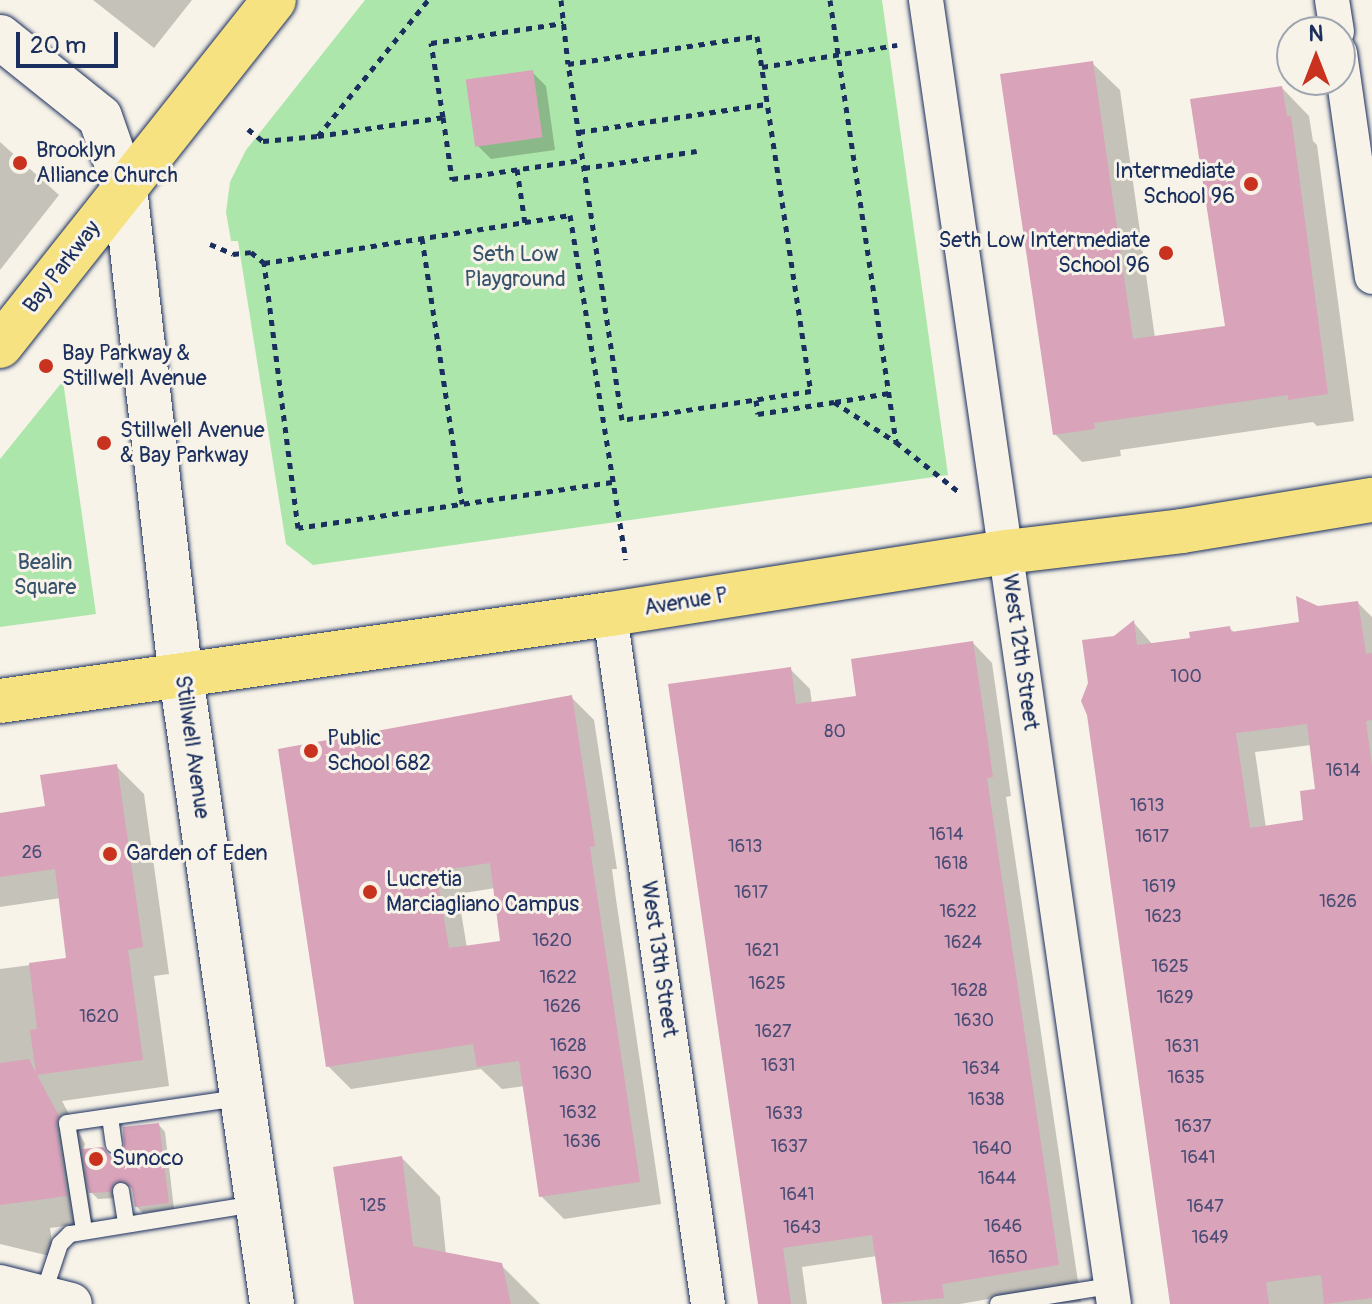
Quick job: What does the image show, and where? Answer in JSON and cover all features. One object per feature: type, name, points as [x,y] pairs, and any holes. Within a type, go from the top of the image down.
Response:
[{"type":"main road","name":"Bay Parkway","points":[[0,346],[274,0]]},
{"type":"main road","name":"Stillwell Avenue","points":[[0,37],[100,117],[125,188],[181,676],[272,1304]]},
{"type":"main road","name":"Avenue P","points":[[0,701],[610,614],[1006,552],[1182,531],[1372,500]]},
{"type":"street","name":"West 12th Street","points":[[926,0],[1113,1295]]},
{"type":"street","points":[[1346,96],[1372,277]]},
{"type":"street","name":"West 13th Street","points":[[610,614],[708,1304]]},
{"type":"street","points":[[0,1286],[57,1300]]},
{"type":"lane","points":[[84,1230],[67,1123],[242,1098]]},
{"type":"lane","points":[[110,1117],[114,1145]]},
{"type":"lane","points":[[121,1191],[126,1223]]},
{"type":"lane","points":[[57,1300],[60,1244],[70,1234],[257,1204]]},
{"type":"lane","points":[[998,1304],[1113,1295]]},
{"type":"path","points":[[318,136],[428,0]]},
{"type":"path","points":[[561,0],[568,64],[622,420],[811,391],[757,36],[568,64]]},
{"type":"path","points":[[830,0],[896,442]]},
{"type":"path","points":[[564,23],[431,43],[452,179],[582,160]]},
{"type":"path","points":[[762,67],[897,45]]},
{"type":"path","points":[[578,132],[767,104]]},
{"type":"path","points":[[248,129],[263,141],[443,117]]},
{"type":"path","points":[[584,168],[697,151]]},
{"type":"path","points":[[517,169],[525,223]]},
{"type":"path","points":[[264,263],[570,215],[626,559]]},
{"type":"path","points":[[422,238],[462,504]]},
{"type":"path","points":[[210,244],[233,254],[251,252],[264,263],[298,528],[612,482]]},
{"type":"path","points":[[756,400],[758,414],[889,393]]},
{"type":"path","points":[[834,402],[896,442],[959,492]]},
{"type":"green space","name":"Seth Low Playground","points":[[365,0],[882,0],[948,475],[313,565],[286,544],[238,241],[231,241],[226,212],[230,182],[246,150]]},
{"type":"green space","name":"Bealin Square","points":[[63,381],[96,614],[0,627],[0,459]]},
{"type":"building","name":"Intermediate School 96","points":[[1093,61],[1133,339],[1225,326],[1190,99],[1276,87],[1276,96],[1284,96],[1287,116],[1291,116],[1328,394],[1288,400],[1288,395],[1094,423],[1095,429],[1053,435],[1000,74]]},
{"type":"building","points":[[533,70],[542,137],[475,147],[466,79]]},
{"type":"building","points":[[1296,596],[1318,606],[1358,601],[1366,654],[1372,653],[1372,720],[1366,721],[1372,767],[1372,1298],[1324,1304],[1321,1275],[1266,1282],[1269,1304],[1170,1304],[1087,715],[1081,701],[1088,683],[1082,640],[1114,636],[1134,620],[1137,645],[1190,638],[1189,632],[1230,626],[1231,632],[1299,622]],"holes":[[[1307,724],[1315,789],[1300,791],[1303,820],[1250,828],[1236,733]]]},
{"type":"building","points":[[973,641],[993,777],[987,778],[1059,1265],[942,1284],[944,1298],[882,1304],[872,1235],[783,1248],[791,1304],[758,1304],[668,684],[791,667],[796,704],[856,696],[851,659]]},
{"type":"building","points":[[572,695],[595,846],[590,847],[640,1182],[539,1197],[519,1061],[477,1067],[473,1044],[326,1067],[278,749]],"holes":[[[490,863],[500,941],[449,948],[436,871]]]},
{"type":"building","points":[[117,764],[143,947],[128,950],[143,1060],[37,1075],[59,1116],[56,1125],[67,1196],[0,1205],[0,1063],[29,1059],[36,1073],[30,1030],[37,1029],[29,963],[66,958],[55,869],[0,877],[0,813],[45,806],[40,775]]},
{"type":"building","points":[[159,1123],[169,1203],[135,1207],[132,1189],[124,1181],[114,1183],[110,1192],[89,1193],[82,1149],[103,1147],[109,1155],[116,1156],[124,1148],[123,1127]]},
{"type":"building","points":[[402,1156],[413,1246],[502,1263],[511,1304],[354,1304],[333,1167]]},
{"type":"place","name":"Brooklyn Alliance Church","points":[[20,163]]},
{"type":"place","name":"Intermediate School 96","points":[[1251,184]]},
{"type":"place","name":"Seth Low Intermediate School 96","points":[[1166,253]]},
{"type":"place","name":"Bay Parkway & Stillwell Avenue","points":[[46,366]]},
{"type":"place","name":"Stillwell Avenue & Bay Parkway","points":[[104,443]]},
{"type":"place","name":"Public School 682","points":[[311,751]]},
{"type":"place","name":"Garden of Eden","points":[[110,854]]},
{"type":"place","name":"Lucretia Marciagliano Campus","points":[[370,892]]},
{"type":"place","name":"Sunoco","points":[[96,1159]]}]
